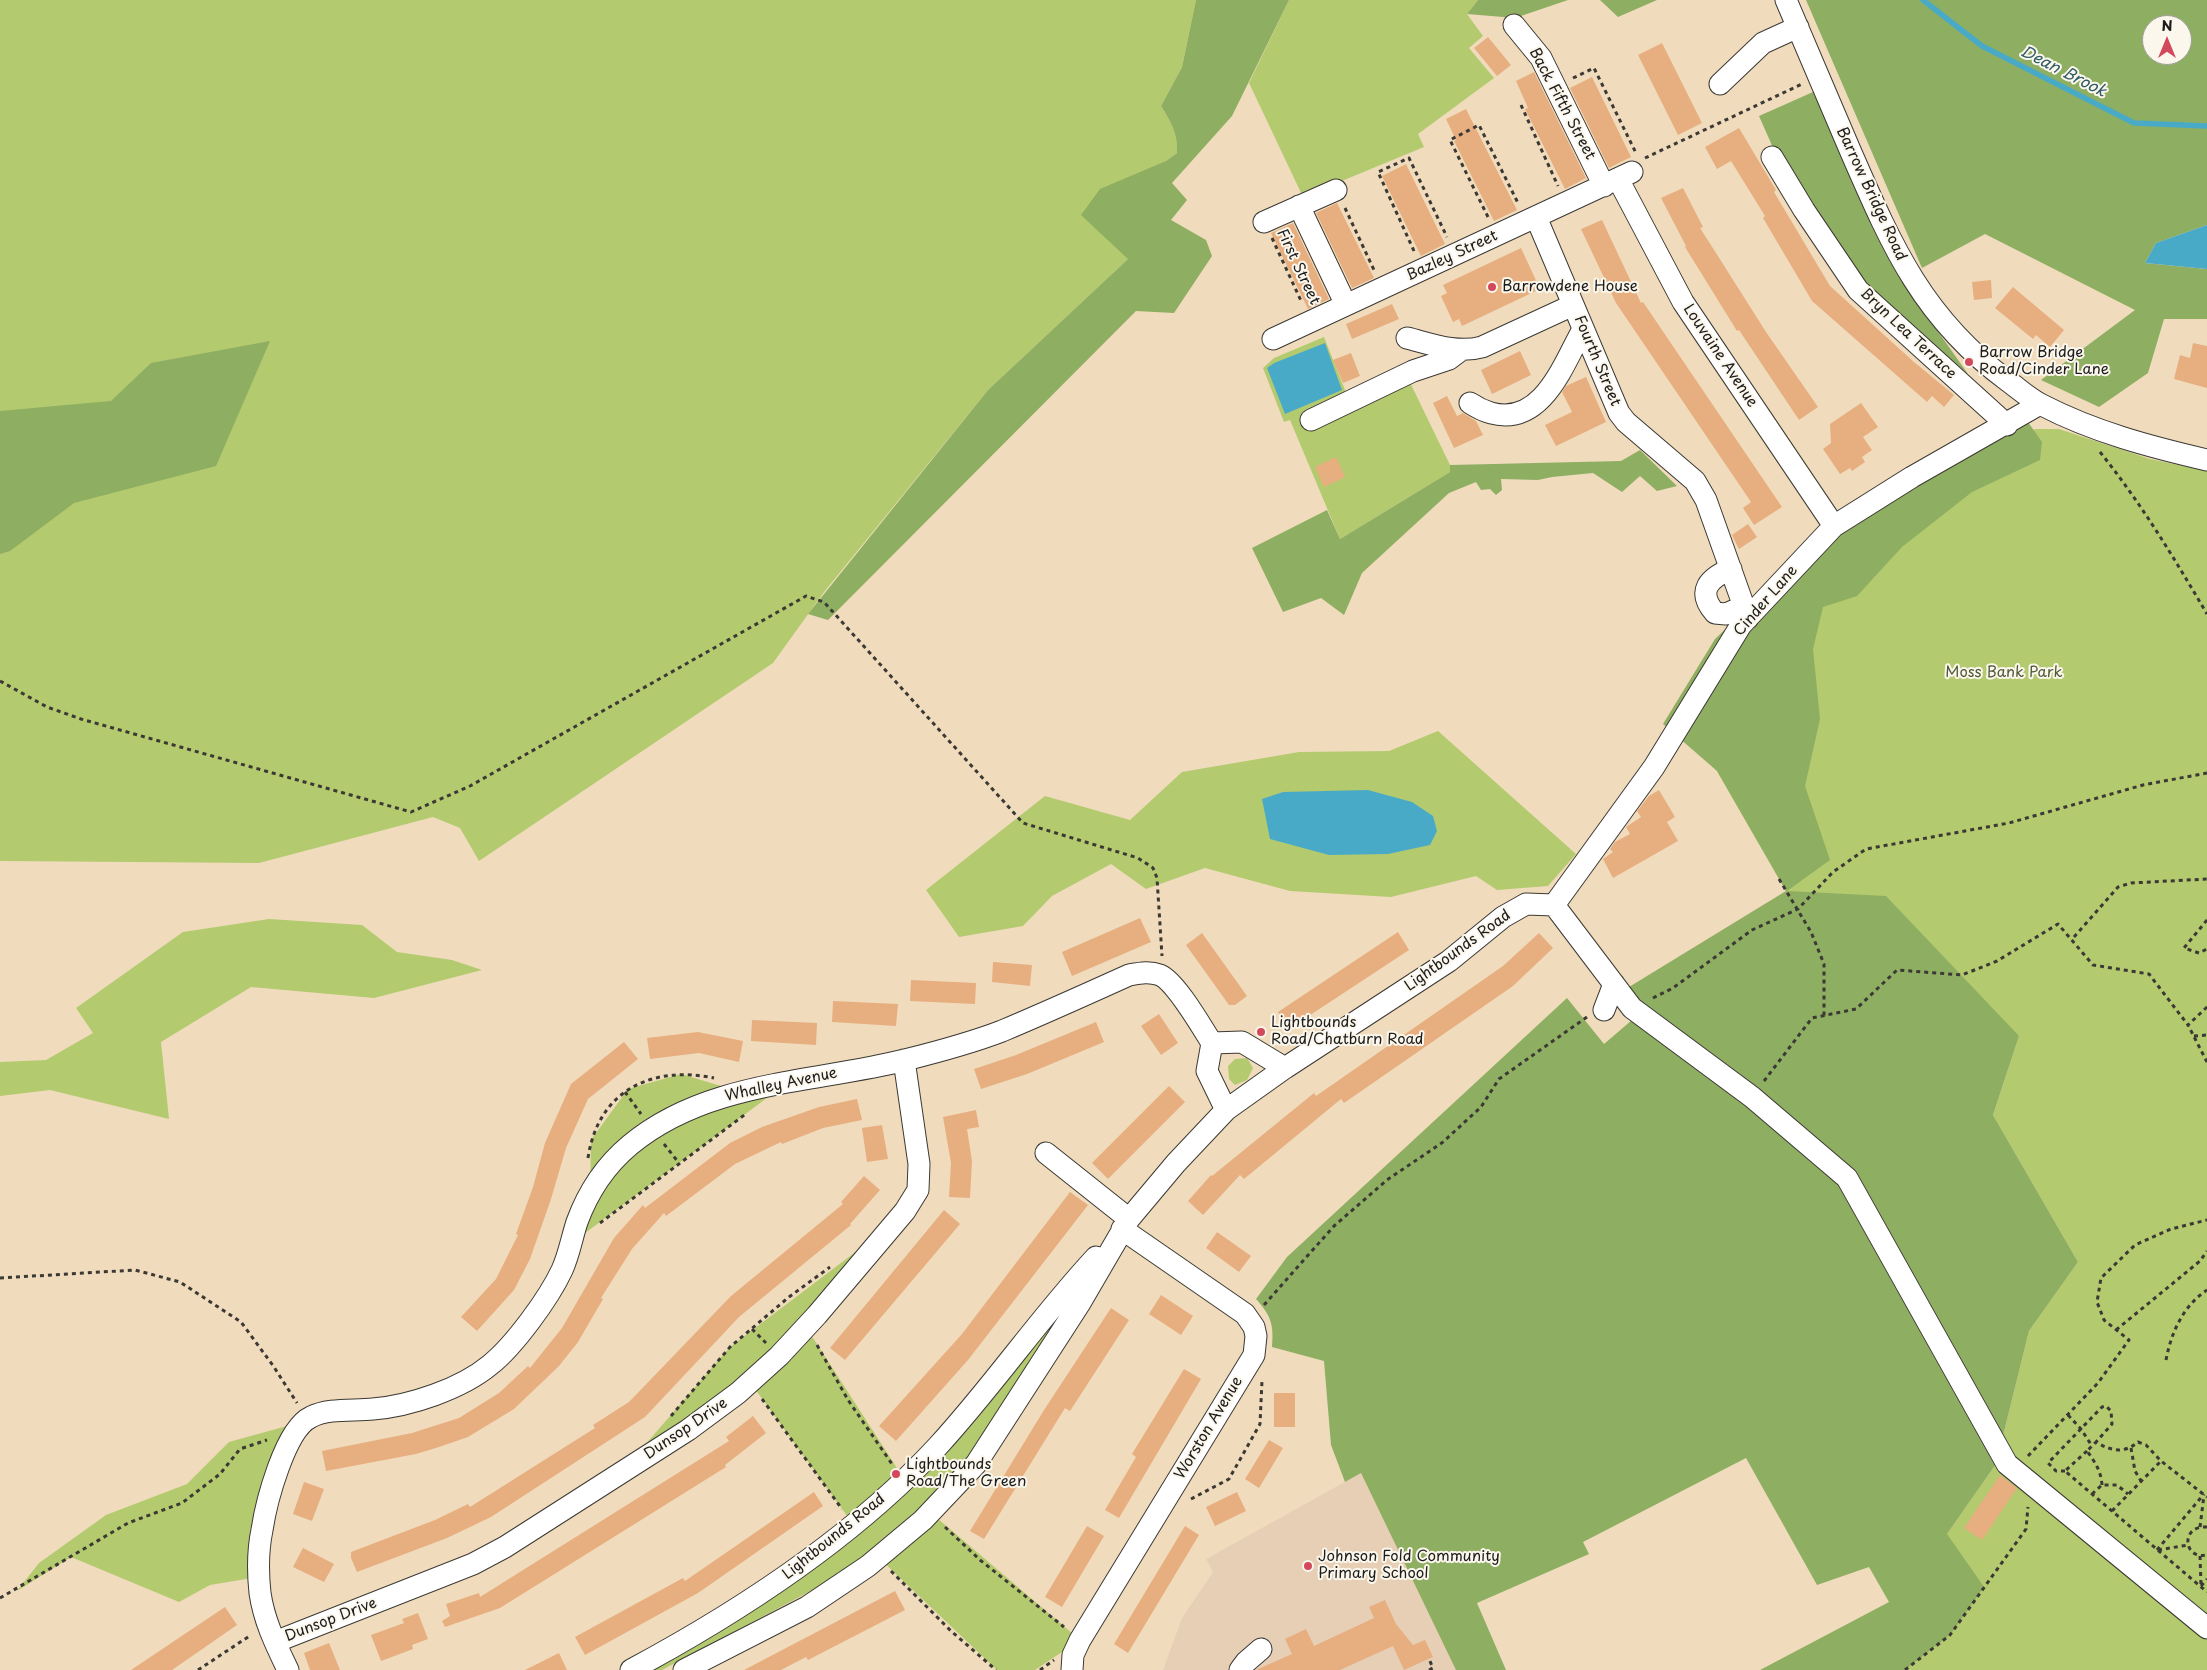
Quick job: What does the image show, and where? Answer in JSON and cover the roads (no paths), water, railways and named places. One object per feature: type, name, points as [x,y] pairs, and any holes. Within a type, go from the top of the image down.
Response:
[{"type":"street","name":"Barrow Bridge Road","points":[[1786,0],[1888,237],[1911,278],[1935,312],[1993,370],[2040,404],[2083,424],[2172,452],[2207,460]]},
{"type":"street","name":"Back Fifth Street","points":[[1514,25],[1534,47],[1556,86],[1623,174]]},
{"type":"street","points":[[1720,84],[1763,43],[1798,27]]},
{"type":"street","name":"Bryn Lea Terrace","points":[[1772,157],[1804,210],[1858,290],[2007,425]]},
{"type":"street","name":"Bazley Street","points":[[1273,339],[1566,203],[1623,174]]},
{"type":"street","name":"Louvaine Avenue","points":[[1623,174],[1684,302],[1834,526]]},
{"type":"street","points":[[1264,222],[1336,190]]},
{"type":"street","points":[[1299,206],[1346,305]]},
{"type":"street","name":"Fourth Street","points":[[1531,219],[1573,305],[1618,413],[1695,481],[1706,500],[1746,612]]},
{"type":"street","points":[[1406,338],[1461,350],[1482,347],[1573,305]]},
{"type":"street","points":[[1470,403],[1490,413],[1507,415],[1522,412],[1537,404],[1549,390],[1583,330]]},
{"type":"street","points":[[1311,420],[1413,371],[1448,358],[1461,350]]},
{"type":"street","name":"Cinder Lane","points":[[1554,905],[1654,767],[1741,625],[1746,612],[1834,526],[1912,478],[2007,425],[2040,404]]},
{"type":"street","points":[[1731,569],[1717,575],[1710,582],[1706,592],[1707,604],[1715,613],[1746,612]]},
{"type":"street","name":"Lightbounds Road","points":[[631,1670],[749,1602],[810,1559],[904,1479],[937,1447],[980,1398],[1063,1292],[1125,1224],[1176,1163],[1226,1110],[1285,1068],[1448,961],[1502,917],[1526,904],[1554,905]]},
{"type":"street","points":[[1554,905],[1632,1008],[1752,1097],[1847,1178],[2007,1464],[2207,1628]]},
{"type":"street","name":"Whalley Avenue","points":[[271,1633],[260,1591],[261,1534],[268,1500],[283,1456],[301,1425],[326,1412],[378,1409],[416,1400],[458,1386],[490,1365],[520,1333],[562,1270],[579,1217],[599,1177],[631,1144],[670,1119],[722,1096],[904,1060],[998,1032],[1129,975],[1147,972],[1165,979],[1212,1042]]},
{"type":"street","points":[[1604,1010],[1614,984]]},
{"type":"street","points":[[1226,1110],[1207,1071],[1212,1042],[1242,1042],[1285,1068]]},
{"type":"street","name":"Dunsop Drive","points":[[271,1633],[473,1564],[505,1547],[688,1430],[750,1382],[806,1327],[905,1211],[918,1190],[919,1164],[904,1060]]},
{"type":"street","points":[[1046,1153],[1125,1224]]},
{"type":"street","name":"Lightbounds Road","points":[[684,1670],[807,1607],[878,1557],[930,1512],[976,1464],[1080,1302],[1125,1224]]},
{"type":"street","name":"Worston Avenue","points":[[1072,1670],[1073,1655],[1080,1640],[1254,1356],[1256,1336],[1249,1320],[1239,1308],[1125,1224]]},
{"type":"street","points":[[271,1633],[288,1670]]},
{"type":"street","points":[[1240,1670],[1246,1662],[1261,1650]]},
{"type":"water","points":[[2207,225],[2207,269],[2145,263],[2156,243]]},
{"type":"water","points":[[1325,343],[1342,390],[1285,414],[1267,368],[1274,363]]},
{"type":"water","points":[[1368,790],[1412,802],[1433,816],[1437,831],[1430,845],[1388,854],[1329,855],[1270,839],[1262,799],[1283,792]]},
{"type":"waterway","name":"Dean Brook","points":[[1923,0],[1982,46],[2134,123],[2207,126]]},
{"type":"place","name":"Barrowdene House","points":[[1492,287]]},
{"type":"place","name":"Barrow Bridge Road/Cinder Lane","points":[[1969,362]]},
{"type":"place","name":"Lightbounds Road/Chatburn Road","points":[[1261,1032]]},
{"type":"place","name":"Lightbounds Road/The Green","points":[[896,1474]]},
{"type":"place","name":"Johnson Fold Community Primary School","points":[[1308,1566]]},
{"type":"park label","name":"Moss Bank Park","points":[[2004,673]]}]
